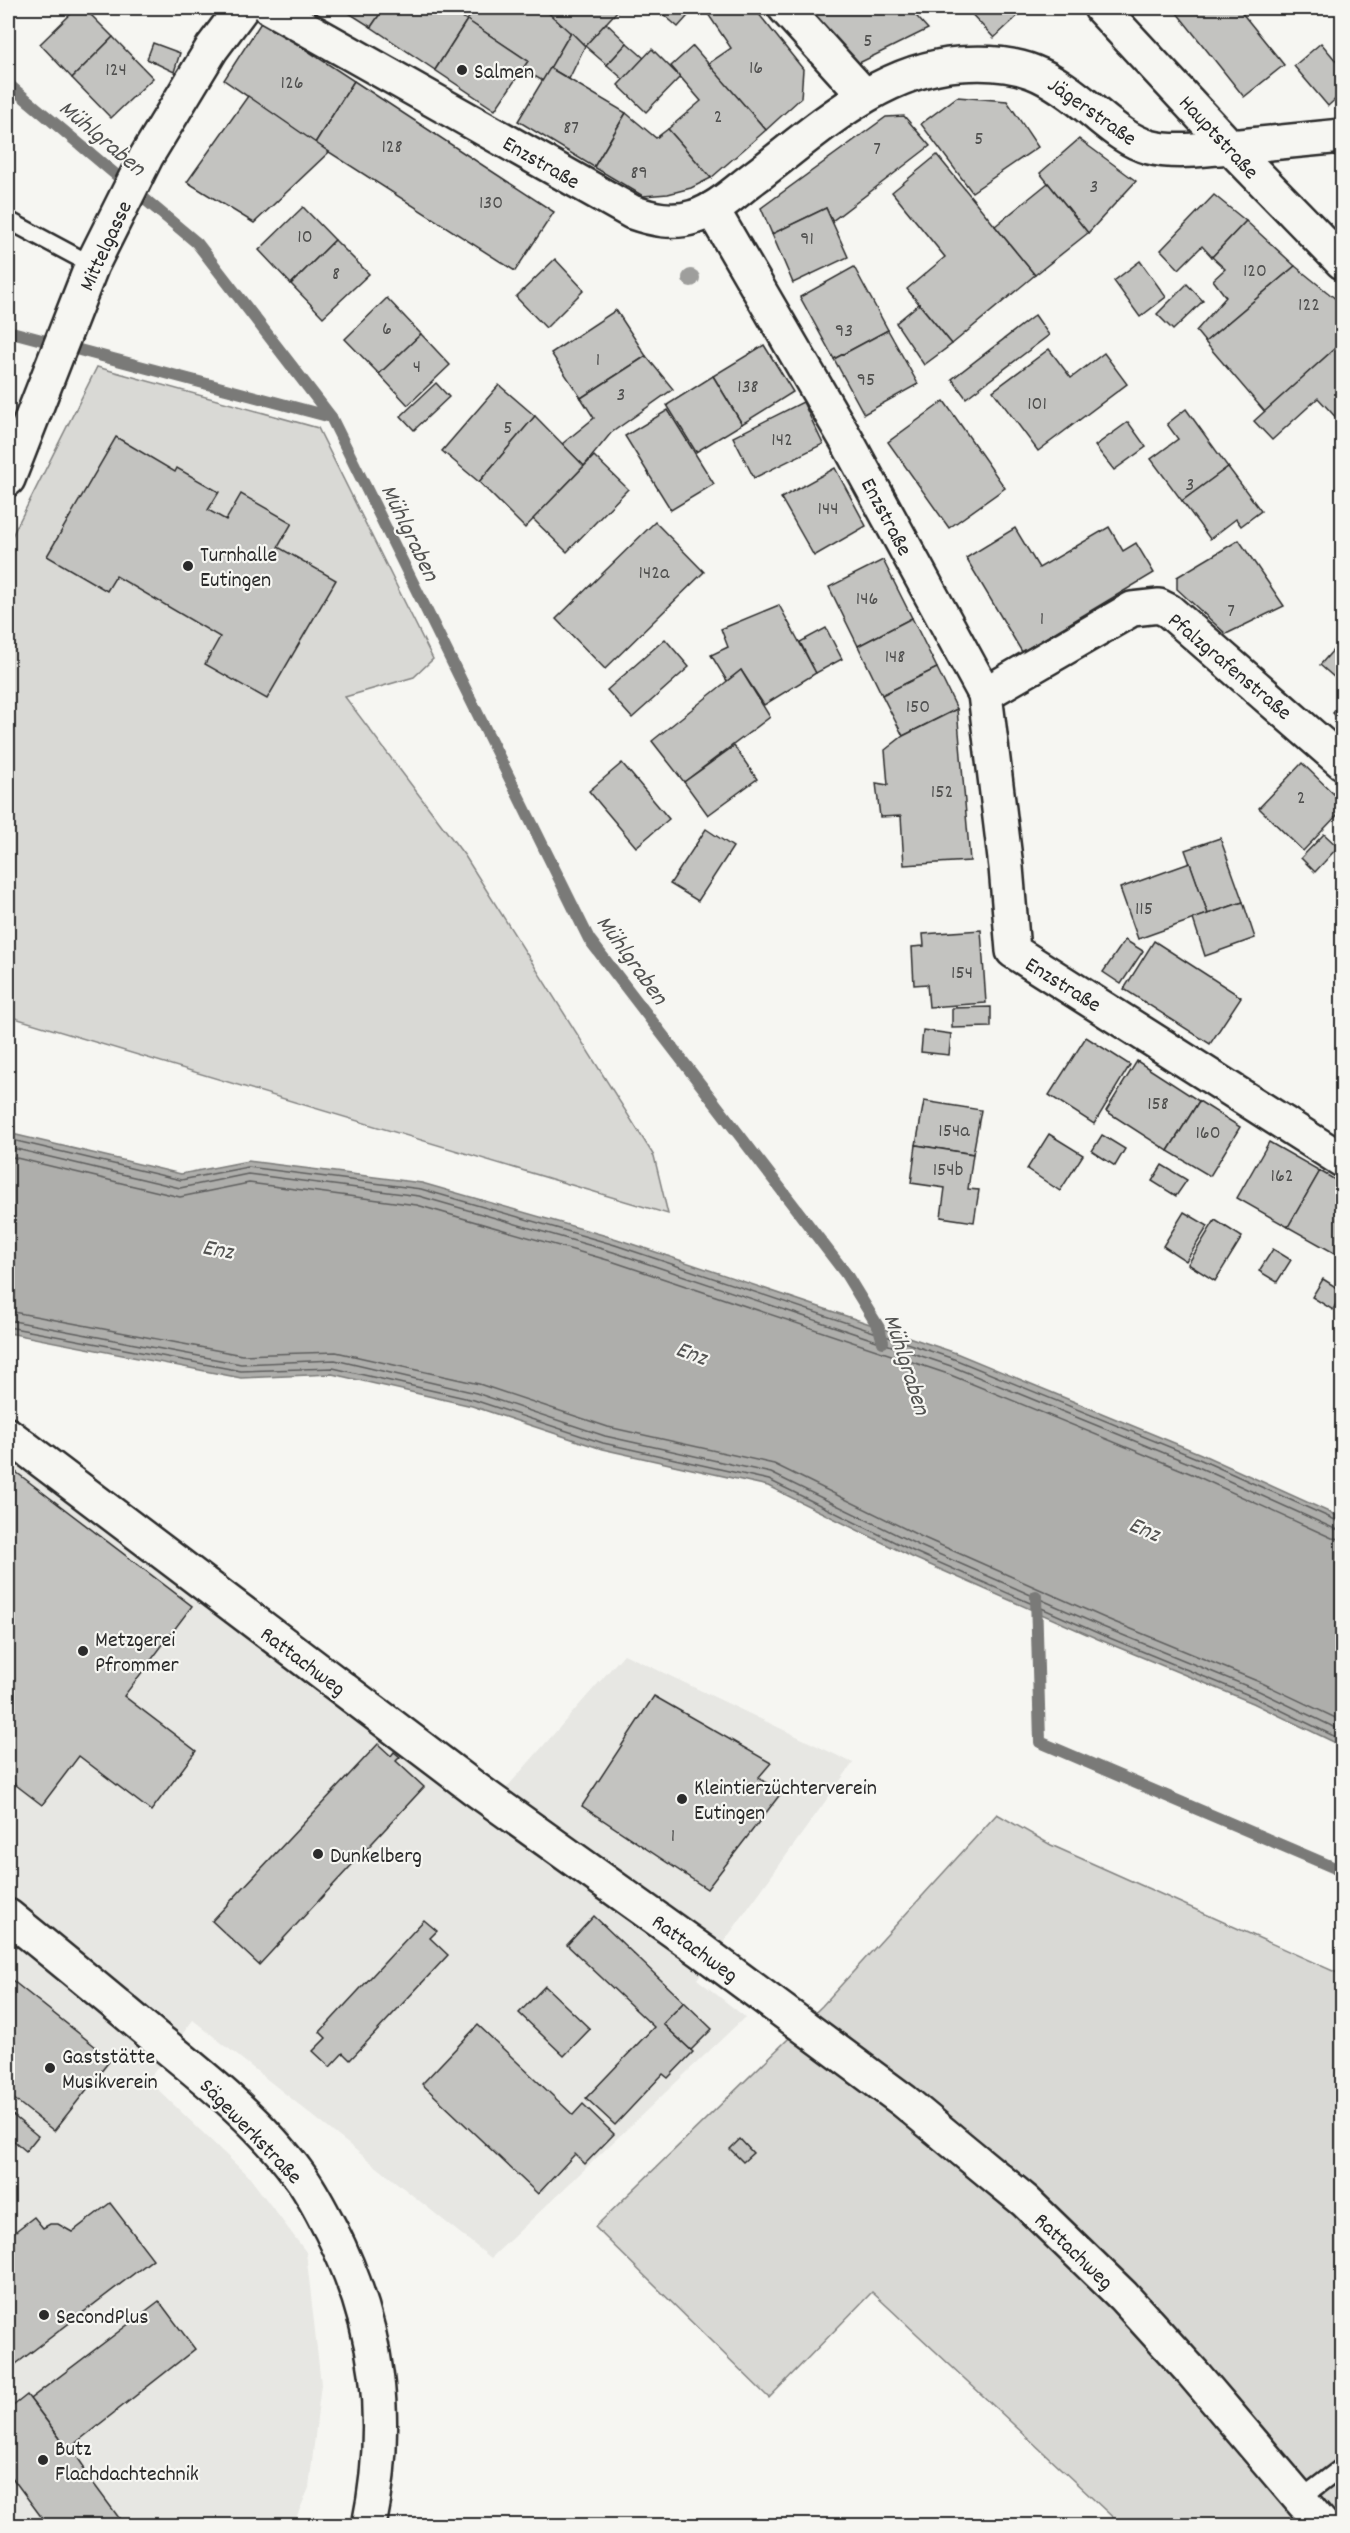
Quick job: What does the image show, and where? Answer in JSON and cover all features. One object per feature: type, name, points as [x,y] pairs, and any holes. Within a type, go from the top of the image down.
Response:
[{"type":"street","name":"Mittelgasse","points":[[8,479],[17,429],[47,380],[92,265],[146,157],[212,48],[242,8]]},
{"type":"street","name":"Enzstraße","points":[[270,8],[632,212],[655,219],[680,220],[712,209],[847,441],[985,694],[1006,867],[1013,951],[1342,1160]]},
{"type":"street","points":[[785,8],[864,95]]},
{"type":"street","name":"Hauptstraße","points":[[1101,8],[1230,147],[1342,262]]},
{"type":"street","name":"Jägerstraße","points":[[712,209],[864,95],[895,81],[957,64],[1009,66],[1035,71],[1065,87],[1127,138],[1148,147],[1174,151],[1342,136]]},
{"type":"street","name":"Pfalzgrafenstraße","points":[[985,694],[1132,609],[1159,606],[1169,611],[1342,762]]},
{"type":"street","name":"Rattachweg","points":[[8,1435],[474,1788],[702,1950],[895,2094],[1025,2201],[1123,2296],[1193,2373],[1323,2526]]},
{"type":"street","name":"Sägewerkstraße","points":[[8,1916],[212,2084],[276,2147],[299,2175],[316,2201],[339,2247],[361,2302],[373,2343],[380,2425],[374,2500],[369,2526]]},
{"type":"lane","points":[[8,220],[92,265]]},
{"type":"lane","points":[[1300,2499],[1342,2467]]},
{"type":"shaded area","points":[[97,367],[318,428],[433,659],[414,677],[345,697],[465,856],[654,1156],[668,1214],[8,1016],[8,544]]},
{"type":"shaded area","points":[[8,1451],[487,1810],[624,1654],[853,1763],[697,1979],[745,2017],[491,2258],[193,2020],[148,2080],[250,2178],[306,2252],[321,2384],[309,2488],[293,2525],[8,2525]]},
{"type":"shaded area","points":[[997,1814],[1051,1845],[1342,1975],[1342,2525],[1121,2525],[872,2292],[769,2398],[595,2227],[822,2006]]},
{"type":"water","name":"Enz","points":[[8,1133],[181,1174],[248,1161],[422,1183],[617,1239],[956,1353],[1201,1454],[1342,1518],[1342,1746],[1253,1703],[1098,1639],[912,1557],[768,1486],[602,1449],[472,1406],[332,1374],[241,1378],[8,1333]]},
{"type":"building","points":[[77,8],[84,8],[113,37],[72,78],[40,44]]},
{"type":"building","points":[[341,8],[384,8],[371,27]]},
{"type":"building","points":[[384,8],[448,8],[467,20],[435,70],[371,27]]},
{"type":"building","points":[[477,8],[543,8],[571,32],[543,81],[522,69],[528,61],[467,20]]},
{"type":"building","points":[[543,8],[620,8],[585,46]]},
{"type":"building","points":[[656,8],[695,8],[678,27]]},
{"type":"building","points":[[711,8],[754,8],[803,69],[801,98],[766,130],[708,64],[731,48],[706,11]]},
{"type":"building","points":[[822,8],[909,8],[928,29],[857,64],[812,14]]},
{"type":"building","points":[[966,8],[1026,8],[994,38]]},
{"type":"building","points":[[1173,8],[1238,8],[1284,65],[1244,97]]},
{"type":"building","points":[[467,20],[528,61],[495,110],[435,70]]},
{"type":"building","points":[[262,21],[354,81],[315,143],[224,80]]},
{"type":"building","points":[[606,23],[627,43],[607,65],[585,46]]},
{"type":"building","points":[[571,32],[585,46],[569,79],[550,68]]},
{"type":"building","points":[[113,37],[153,78],[111,118],[72,78]]},
{"type":"building","points":[[153,43],[180,53],[174,72],[147,59]]},
{"type":"building","points":[[627,43],[644,58],[624,80],[607,65]]},
{"type":"building","points":[[1321,43],[1342,68],[1342,93],[1328,106],[1294,66]]},
{"type":"building","points":[[693,46],[766,130],[711,178],[668,129],[701,101],[671,66]]},
{"type":"building","points":[[652,49],[680,77],[646,112],[618,85]]},
{"type":"building","points":[[550,68],[626,113],[594,167],[518,121]]},
{"type":"building","points":[[354,81],[554,212],[515,271],[315,143]]},
{"type":"building","points":[[248,96],[329,152],[254,223],[187,182]]},
{"type":"building","points":[[957,97],[1007,101],[1038,147],[972,192],[921,124]]},
{"type":"building","points":[[626,113],[656,138],[668,129],[711,178],[691,188],[668,194],[643,196],[594,167]]},
{"type":"building","points":[[904,116],[930,146],[832,221],[826,208],[772,234],[761,208],[886,117]]},
{"type":"building","points":[[1079,139],[1136,181],[1088,233],[1040,173]]},
{"type":"building","points":[[937,155],[1035,275],[952,344],[907,289],[945,257],[892,192]]},
{"type":"building","points":[[1048,183],[1088,233],[1035,275],[995,226]]},
{"type":"building","points":[[1214,195],[1246,221],[1212,257],[1202,246],[1179,269],[1161,250]]},
{"type":"building","points":[[303,207],[335,240],[291,284],[259,250]]},
{"type":"building","points":[[826,208],[848,257],[793,283],[772,234]]},
{"type":"building","points":[[1246,221],[1295,266],[1205,342],[1196,331],[1226,297],[1213,280],[1225,269],[1212,257]]},
{"type":"building","points":[[335,240],[369,274],[323,317],[291,284]]},
{"type":"building","points":[[555,259],[584,290],[546,328],[516,297]]},
{"type":"building","points":[[1140,261],[1166,297],[1140,317],[1114,281]]},
{"type":"building","points":[[1295,266],[1342,304],[1342,342],[1265,412],[1205,342]]},
{"type":"building","points":[[854,267],[888,330],[834,359],[800,297]]},
{"type":"building","points":[[1187,284],[1203,301],[1173,330],[1157,314]]},
{"type":"building","points":[[387,298],[421,334],[379,374],[345,339]]},
{"type":"building","points":[[919,304],[952,344],[924,365],[896,323]]},
{"type":"building","points":[[616,310],[646,356],[581,398],[551,353]]},
{"type":"building","points":[[1035,315],[1049,335],[966,398],[952,379]]},
{"type":"building","points":[[888,330],[918,384],[864,414],[834,359]]},
{"type":"building","points":[[421,334],[450,365],[408,405],[379,374]]},
{"type":"building","points":[[1342,342],[1342,424],[1318,398],[1272,440],[1254,421]]},
{"type":"building","points":[[764,345],[793,392],[742,424],[713,376]]},
{"type":"building","points":[[1049,349],[1071,378],[1104,353],[1127,384],[1038,451],[993,391]]},
{"type":"building","points":[[646,356],[673,389],[611,433],[584,466],[562,444],[594,418],[581,398]]},
{"type":"building","points":[[713,376],[742,424],[696,452],[667,405]]},
{"type":"building","points":[[436,383],[449,397],[414,430],[401,416]]},
{"type":"building","points":[[499,385],[535,416],[479,482],[442,451]]},
{"type":"building","points":[[944,401],[1005,488],[949,528],[888,442]]},
{"type":"building","points":[[803,402],[823,444],[754,478],[733,437]]},
{"type":"building","points":[[1186,409],[1228,467],[1182,501],[1151,459],[1178,439],[1167,424]]},
{"type":"building","points":[[668,410],[714,484],[671,510],[625,436]]},
{"type":"building","points":[[535,416],[584,466],[525,528],[479,482]]},
{"type":"building","points":[[1128,422],[1146,447],[1114,470],[1095,446]]},
{"type":"building","name":"Turnhalle Eutingen","points":[[116,437],[175,472],[177,468],[219,492],[208,510],[226,520],[241,494],[292,523],[278,547],[336,580],[267,699],[205,664],[220,637],[116,576],[107,591],[47,556]]},
{"type":"building","points":[[594,456],[628,489],[567,552],[533,519]]},
{"type":"building","points":[[1228,467],[1261,511],[1241,526],[1236,519],[1210,539],[1182,501]]},
{"type":"building","points":[[835,468],[866,526],[814,556],[781,498]]},
{"type":"building","points":[[655,522],[704,572],[605,669],[556,619]]},
{"type":"building","points":[[1109,527],[1123,551],[1136,543],[1154,573],[1022,652],[966,558],[1015,528],[1039,568]]},
{"type":"building","points":[[1239,540],[1284,606],[1226,634],[1177,589],[1177,577]]},
{"type":"building","points":[[883,560],[912,618],[858,646],[829,587]]},
{"type":"building","points":[[779,605],[816,673],[764,705],[741,670],[727,681],[711,655],[728,647],[721,629]]},
{"type":"building","points":[[912,618],[937,668],[882,695],[858,646]]},
{"type":"building","points":[[826,628],[842,659],[816,673],[800,642]]},
{"type":"building","points":[[665,639],[689,667],[632,718],[607,690]]},
{"type":"building","points":[[1342,642],[1342,684],[1320,665]]},
{"type":"building","points":[[937,668],[957,709],[903,736],[882,695]]},
{"type":"building","points":[[741,670],[770,717],[684,782],[652,741]]},
{"type":"building","points":[[1342,703],[1342,722],[1333,713]]},
{"type":"building","points":[[957,709],[970,861],[904,865],[901,816],[880,817],[876,783],[888,785],[885,750],[903,736]]},
{"type":"building","points":[[734,746],[757,779],[708,815],[684,782]]},
{"type":"building","points":[[622,763],[669,819],[636,847],[589,791]]},
{"type":"building","points":[[1302,763],[1342,802],[1342,810],[1303,851],[1259,808]]},
{"type":"building","points":[[706,829],[733,847],[698,901],[670,884]]},
{"type":"building","points":[[1324,834],[1338,847],[1315,872],[1301,858]]},
{"type":"building","points":[[1220,838],[1243,902],[1208,914],[1185,850]]},
{"type":"building","points":[[1190,863],[1208,914],[1138,939],[1120,888]]},
{"type":"building","points":[[1243,902],[1255,938],[1205,956],[1193,919]]},
{"type":"building","points":[[981,930],[986,1003],[929,1007],[927,984],[914,985],[912,947],[924,946],[923,934]]},
{"type":"building","points":[[1125,940],[1143,951],[1121,984],[1103,972]]},
{"type":"building","points":[[1154,941],[1241,997],[1210,1044],[1124,989]]},
{"type":"building","points":[[991,1007],[991,1027],[952,1028],[952,1008]]},
{"type":"building","points":[[923,1030],[951,1034],[949,1055],[921,1052]]},
{"type":"building","points":[[1086,1037],[1130,1065],[1094,1124],[1049,1095]]},
{"type":"building","points":[[1137,1061],[1199,1101],[1168,1151],[1106,1111]]},
{"type":"building","points":[[924,1101],[981,1110],[973,1154],[916,1145]]},
{"type":"building","points":[[1199,1101],[1240,1127],[1210,1176],[1168,1151]]},
{"type":"building","points":[[1049,1134],[1083,1155],[1060,1191],[1027,1169]]},
{"type":"building","points":[[1102,1135],[1125,1149],[1115,1166],[1092,1151]]},
{"type":"building","points":[[1269,1142],[1320,1171],[1288,1227],[1237,1198]]},
{"type":"building","points":[[916,1145],[973,1154],[968,1189],[979,1190],[974,1222],[941,1217],[945,1188],[911,1183]]},
{"type":"building","points":[[1162,1165],[1187,1180],[1176,1196],[1152,1181]]},
{"type":"building","points":[[1320,1171],[1342,1184],[1342,1243],[1336,1254],[1288,1227]]},
{"type":"building","points":[[1184,1212],[1208,1226],[1186,1261],[1163,1246]]},
{"type":"building","points":[[1215,1220],[1242,1237],[1215,1281],[1188,1264]]},
{"type":"building","points":[[1273,1249],[1291,1260],[1277,1282],[1259,1271]]},
{"type":"building","points":[[1323,1279],[1342,1291],[1333,1310],[1312,1297]]},
{"type":"building","name":"Metzgerei Pfrommer","points":[[8,1466],[192,1606],[124,1696],[196,1751],[151,1811],[79,1756],[42,1805],[8,1779]]},
{"type":"building","name":"Kleintierzüchterverein Eutingen","points":[[654,1696],[771,1763],[758,1778],[782,1792],[707,1889],[582,1806]]},
{"type":"building","name":"Dunkelberg","points":[[378,1744],[391,1756],[394,1752],[400,1757],[396,1761],[424,1787],[259,1965],[212,1921]]},
{"type":"building","points":[[594,1916],[684,2002],[663,2024],[693,2052],[668,2078],[663,2074],[615,2125],[586,2098],[654,2027],[567,1945]]},
{"type":"building","points":[[424,1920],[437,1931],[430,1938],[448,1955],[350,2060],[343,2053],[330,2067],[313,2051],[326,2038],[320,2032]]},
{"type":"building","points":[[8,1977],[111,2059],[54,2131],[8,2094]]},
{"type":"building","points":[[545,1986],[590,2029],[564,2056],[519,2013]]},
{"type":"building","points":[[684,2002],[712,2029],[691,2050],[663,2024]]},
{"type":"building","points":[[478,2025],[573,2115],[583,2104],[614,2134],[585,2164],[575,2154],[538,2194],[422,2084]]},
{"type":"building","points":[[9,2112],[38,2136],[26,2151],[8,2136]]},
{"type":"building","points":[[740,2139],[753,2153],[743,2162],[730,2149]]},
{"type":"building","name":"SecondPlus","points":[[110,2203],[153,2259],[8,2370],[8,2237],[34,2217],[43,2228],[50,2224],[58,2224],[72,2232]]},
{"type":"building","points":[[159,2301],[195,2349],[68,2449],[30,2399]]},
{"type":"building","name":"Butz Flachdachtechnik","points":[[27,2395],[71,2453],[73,2451],[84,2467],[82,2468],[125,2526],[48,2526],[8,2472],[8,2410]]},
{"type":"waterway","name":"Mühlgraben","points":[[8,84],[197,243],[331,417]]},
{"type":"waterway","name":"Mühlgraben","points":[[8,331],[331,417],[589,939],[846,1274],[879,1328],[883,1342]]},
{"type":"waterway","points":[[1036,1596],[1040,1742],[1342,1871]]},
{"type":"place","name":"Salmen","points":[[462,70]]},
{"type":"place","name":"Turnhalle Eutingen","points":[[188,566]]},
{"type":"place","name":"Metzgerei Pfrommer","points":[[83,1651]]},
{"type":"place","name":"Kleintierzüchterverein Eutingen","points":[[682,1799]]},
{"type":"place","name":"Dunkelberg","points":[[318,1854]]},
{"type":"place","name":"Gaststätte Musikverein","points":[[50,2068]]},
{"type":"place","name":"SecondPlus","points":[[44,2315]]},
{"type":"place","name":"Butz Flachdachtechnik","points":[[43,2460]]}]
